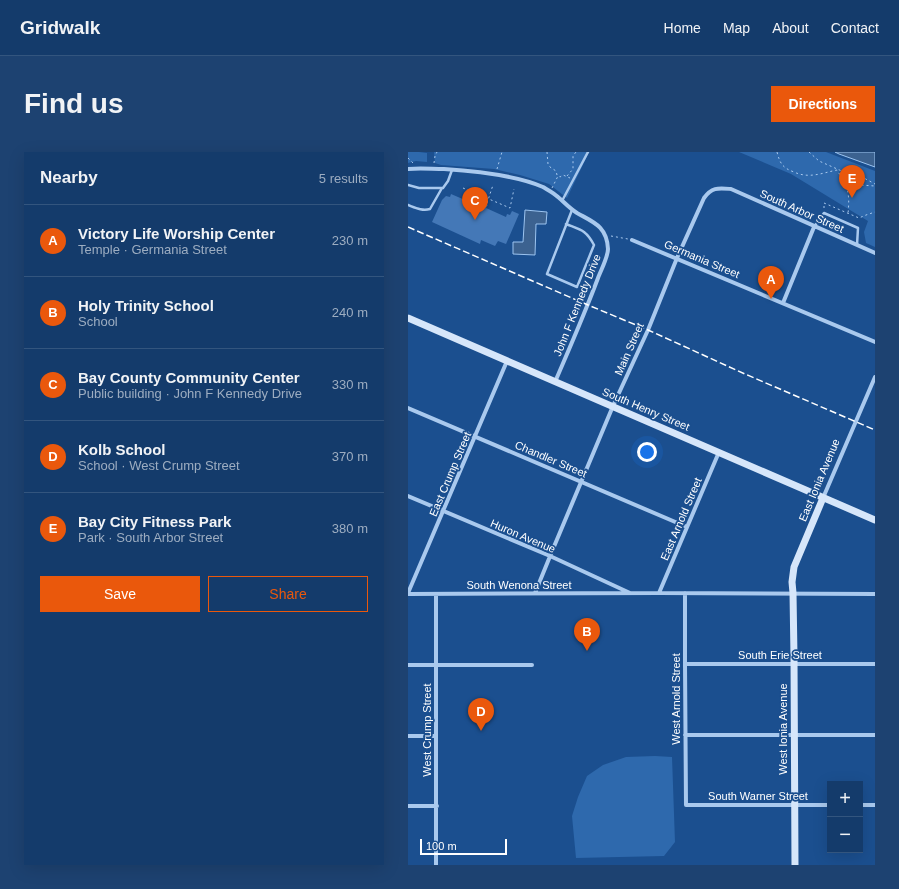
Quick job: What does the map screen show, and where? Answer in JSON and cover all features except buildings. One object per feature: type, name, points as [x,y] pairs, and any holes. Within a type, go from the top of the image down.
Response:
[{"type":"street","points":[[408,169],[430,168],[480,172],[531,182],[557,195],[572,209],[595,223],[603,231],[605,236]]},
{"type":"street","name":"South Arbor Street","points":[[720,188],[731,190],[875,253]]},
{"type":"street","name":"Main Street","points":[[535,593],[613,406],[648,330],[677,258],[704,198],[708,192],[720,188]]},
{"type":"street","points":[[783,303],[814,227]]},
{"type":"street","name":"John F Kennedy Drive","points":[[555,382],[588,305],[605,260],[608,251],[605,236]]},
{"type":"street","name":"Germania Street","points":[[632,240],[875,342]]},
{"type":"street","name":"South Henry Street","points":[[408,318],[875,520]]},
{"type":"street","name":"East Crump Street","points":[[408,594],[508,361]]},
{"type":"street","name":"East Ionia Avenue","points":[[793,594],[792,582],[794,567],[875,376]]},
{"type":"street","name":"Chandler Street","points":[[408,408],[687,527]]},
{"type":"street","name":"East Arnold Street","points":[[659,593],[719,452]]},
{"type":"street","name":"Huron Avenue","points":[[408,496],[550,556],[631,593]]},
{"type":"street","points":[[659,593],[875,594]]},
{"type":"street","name":"South Wenona Street","points":[[408,594],[659,593]]},
{"type":"street","name":"West Arnold Street","points":[[685,593],[686,805]]},
{"type":"street","name":"West Crump Street","points":[[436,594],[436,865]]},
{"type":"street","name":"West Ionia Avenue","points":[[793,594],[794,865]]},
{"type":"street","name":"South Erie Street","points":[[685,664],[875,664]]},
{"type":"street","points":[[408,665],[532,665]]},
{"type":"street","points":[[685,735],[875,735]]},
{"type":"street","points":[[408,736],[436,736]]},
{"type":"street","name":"South Warner Street","points":[[686,805],[827,805]]},
{"type":"street","points":[[863,805],[875,805]]},
{"type":"street","points":[[408,806],[437,806]]},
{"type":"lane","points":[[562,201],[588,152]]},
{"type":"lane","points":[[408,205],[420,210],[430,210],[442,188],[448,181],[452,170]]},
{"type":"lane","points":[[408,185],[418,188],[442,188]]},
{"type":"lane","points":[[566,224],[586,232],[594,245],[578,287],[547,274],[566,224],[572,209]]},
{"type":"lane","points":[[814,227],[824,213],[858,228],[857,245]]},
{"type":"path","points":[[434,163],[437,152]]},
{"type":"path","points":[[497,169],[502,152]]},
{"type":"path","points":[[547,152],[548,164],[558,176]]},
{"type":"path","points":[[566,176],[572,169],[576,152]]},
{"type":"path","points":[[777,152],[779,160],[784,167],[800,175],[816,175],[838,170]]},
{"type":"path","points":[[809,152],[819,161],[844,172],[860,185],[875,185]]},
{"type":"path","points":[[408,158],[414,163]]},
{"type":"path","points":[[838,170],[848,189],[848,214]]},
{"type":"path","points":[[558,176],[560,177],[563,175],[574,180]]},
{"type":"path","points":[[550,192],[558,176]]},
{"type":"path","points":[[844,181],[849,176]]},
{"type":"path","points":[[854,179],[862,177],[875,185]]},
{"type":"path","points":[[488,203],[493,185]]},
{"type":"path","points":[[462,188],[510,208],[514,189]]},
{"type":"path","points":[[824,213],[824,203],[859,218],[875,212]]},
{"type":"path","points":[[605,236],[632,240]]},
{"type":"shaded area","points":[[408,152],[427,153],[427,162],[416,161],[408,163]]},
{"type":"shaded area","points":[[434,152],[589,152],[567,198],[549,184],[520,175],[494,169],[441,165],[435,163]]},
{"type":"shaded area","points":[[739,152],[826,152],[875,171],[875,247],[866,243],[864,232],[868,221],[791,174]]},
{"type":"shaded area","points":[[835,152],[875,152],[875,167],[839,154]]},
{"type":"shaded area","points":[[525,210],[547,212],[546,224],[536,224],[535,255],[513,254],[513,242],[523,242]]},
{"type":"shaded area","points":[[626,757],[672,757],[675,842],[664,856],[576,858],[572,816],[587,776],[603,765]]},
{"type":"railway","points":[[408,227],[648,330],[875,430]]},
{"type":"place","name":"Bay City Fitness Park","points":[[852,198]]},
{"type":"place","name":"Bay County Community Center","points":[[475,220]]},
{"type":"place","name":"Victory Life Worship Center","points":[[771,299]]},
{"type":"place","name":"Holy Trinity School","points":[[587,651]]},
{"type":"place","name":"Kolb School","points":[[481,731]]}]
